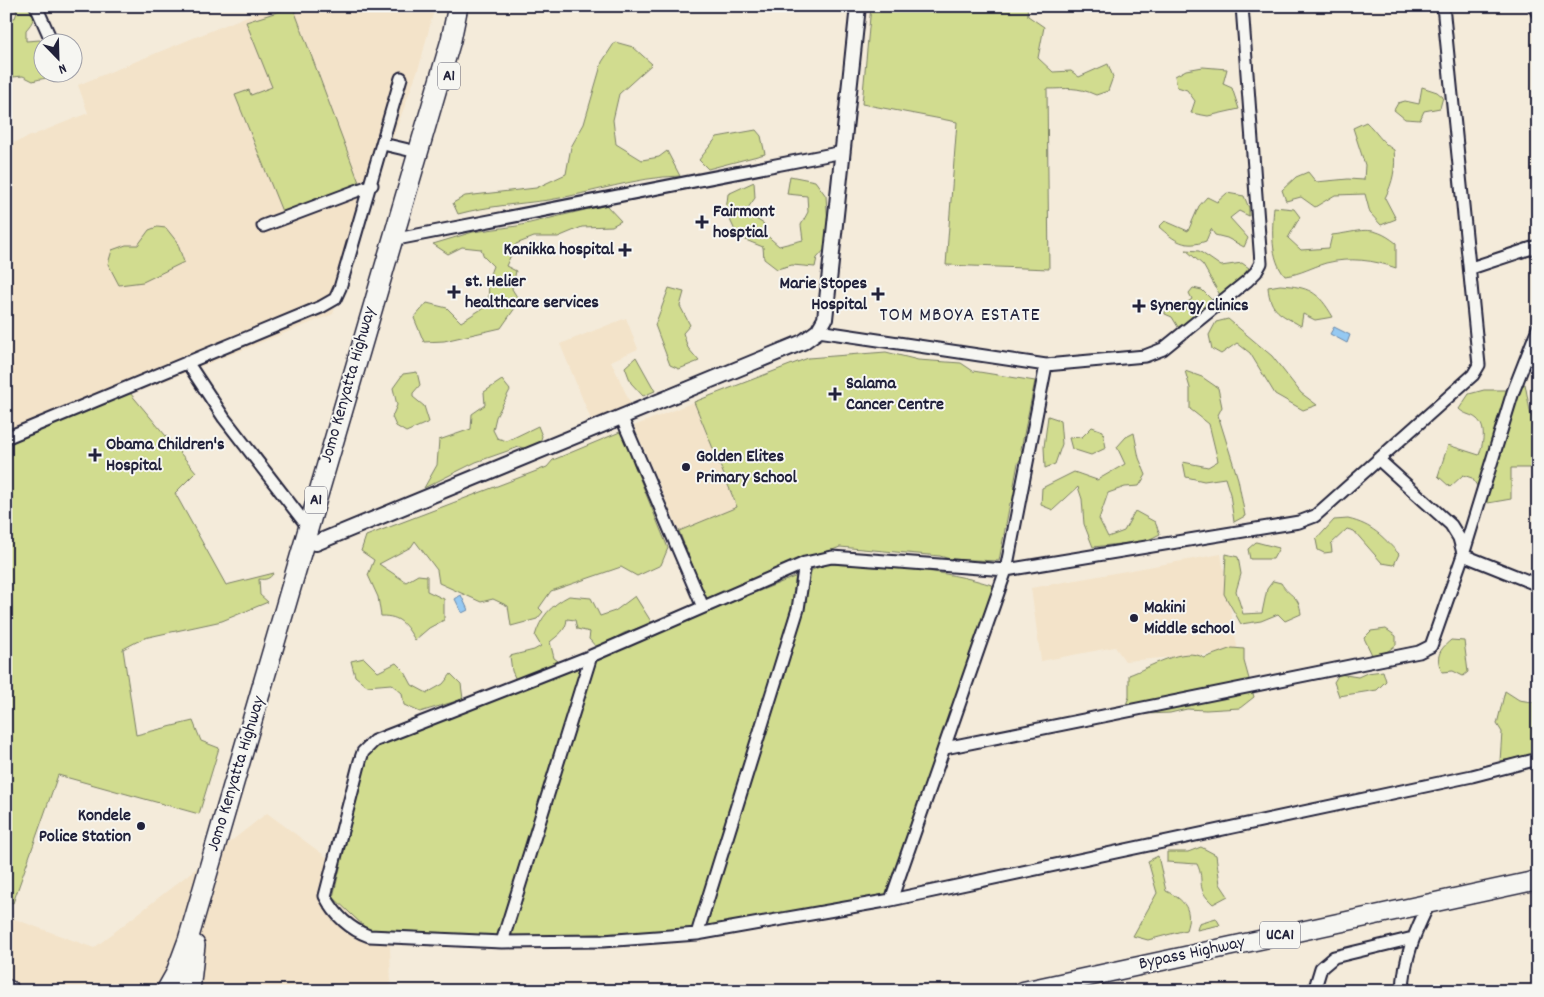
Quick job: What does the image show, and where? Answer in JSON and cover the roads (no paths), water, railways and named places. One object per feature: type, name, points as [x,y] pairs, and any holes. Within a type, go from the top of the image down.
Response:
[{"type":"highway","name":"Jomo Kenyatta Highway","points":[[190,991],[195,944],[312,535],[417,152],[451,40],[458,6]]},
{"type":"highway","name":"Jomo Kenyatta Highway","points":[[166,991],[175,975],[188,940],[312,535],[447,85],[465,6]]},
{"type":"highway","points":[[6,988],[10,991]]},
{"type":"main road","name":"Bypass Highway","points":[[1023,991],[1538,880]]},
{"type":"street","points":[[36,6],[48,32]]},
{"type":"street","points":[[187,362],[224,418],[312,535],[621,416],[802,342],[818,332],[825,319],[858,6]]},
{"type":"street","points":[[818,332],[1046,365],[1144,356],[1163,348],[1256,272],[1262,254],[1242,6]]},
{"type":"street","points":[[1443,6],[1480,360],[1477,370],[1316,516],[1306,521],[1006,570],[832,557],[805,563],[591,656],[374,741],[362,752],[325,896],[330,907],[354,931],[368,936],[502,942],[603,941],[697,934],[891,900],[1472,776],[1538,759]]},
{"type":"street","points":[[1534,6],[1538,14]]},
{"type":"street","points":[[8,437],[321,308],[335,299],[357,237],[401,78]]},
{"type":"street","points":[[384,144],[417,152]]},
{"type":"street","points":[[402,238],[842,152]]},
{"type":"street","points":[[263,226],[372,185]]},
{"type":"street","points":[[1471,268],[1538,246]]},
{"type":"street","points":[[945,748],[1419,652],[1431,646],[1463,555],[1513,392],[1538,328]]},
{"type":"street","points":[[891,900],[1006,570],[1046,365]]},
{"type":"street","points":[[621,416],[703,608]]},
{"type":"street","points":[[1378,459],[1451,525],[1459,538],[1463,555]]},
{"type":"street","points":[[1463,555],[1538,585]]},
{"type":"street","points":[[697,934],[798,609],[805,563]]},
{"type":"street","points":[[502,942],[591,656]]},
{"type":"street","points":[[1403,991],[1405,962],[1413,938],[1430,902]]},
{"type":"street","points":[[1314,991],[1321,968],[1334,956],[1413,938]]},
{"type":"water","points":[[1334,327],[1350,335],[1347,343],[1330,334]]},
{"type":"water","points":[[461,595],[468,610],[462,613],[455,599]]},
{"type":"place","name":"Fairmont hosptial","points":[[702,222]]},
{"type":"place","name":"Kanikka hospital","points":[[625,250]]},
{"type":"place","name":"st. Helier healthcare services","points":[[454,292]]},
{"type":"place","name":"Marie Stopes Hospital","points":[[878,294]]},
{"type":"place","name":"Synergy clinics","points":[[1139,306]]},
{"type":"place","name":"Salama Cancer Centre","points":[[835,394]]},
{"type":"place","name":"Obama Children's Hospital","points":[[95,455]]},
{"type":"place","name":"Golden Elites Primary School","points":[[686,467]]},
{"type":"place","name":"Makini Middle school","points":[[1134,618]]},
{"type":"place","name":"Kondele Police Station","points":[[141,826]]},
{"type":"district","name":"TOM MBOYA ESTATE","points":[[960,316]]}]
